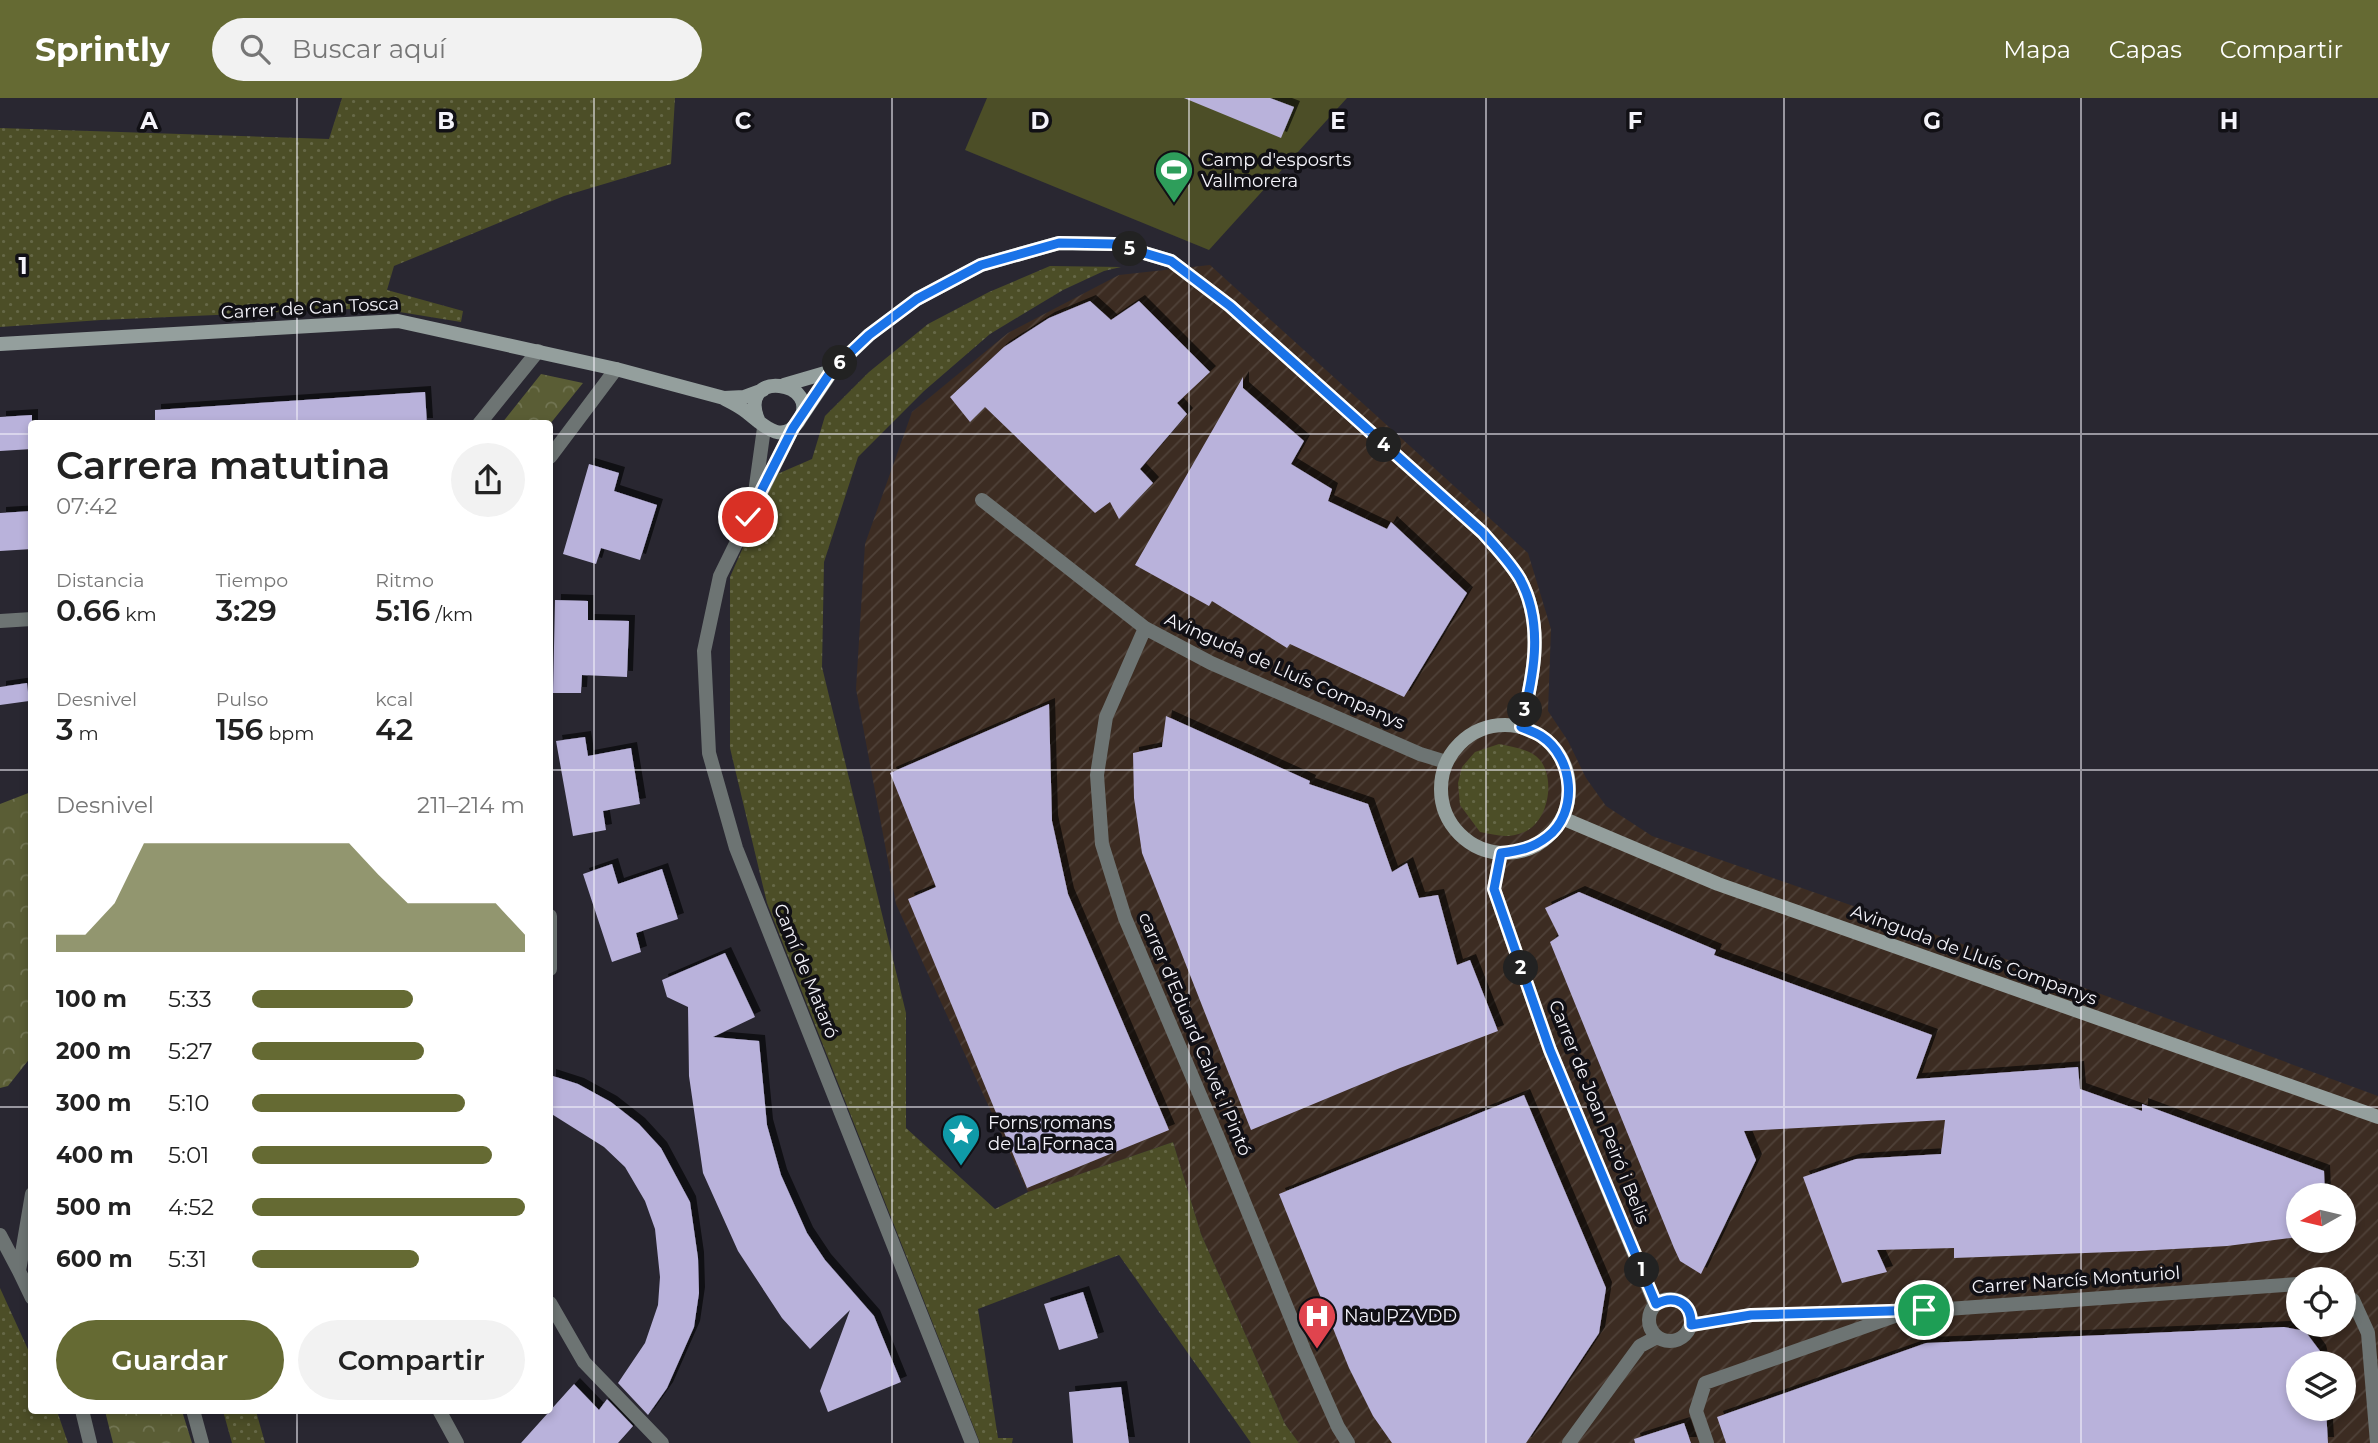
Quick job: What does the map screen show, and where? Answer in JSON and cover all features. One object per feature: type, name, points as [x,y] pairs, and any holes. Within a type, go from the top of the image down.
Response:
[{"type":"street","points":[[724,398],[762,425],[779,433],[795,425],[832,370],[869,335],[917,299],[981,265],[1059,243],[1114,244],[1171,261],[1230,306],[1483,533],[1505,558],[1520,580],[1530,606],[1535,637],[1533,672],[1521,727]]},
{"type":"street","name":"Carrer de Can Tosca","points":[[0,344],[398,321],[616,369],[724,398]]},
{"type":"street","points":[[482,420],[538,351]]},
{"type":"street","points":[[553,453],[616,369]]},
{"type":"street","points":[[724,398],[744,397],[774,385],[784,385],[832,370]]},
{"type":"street","points":[[784,385],[796,392],[800,398],[802,411],[795,425]]},
{"type":"street","points":[[762,425],[755,414],[755,405],[757,396],[763,390]]},
{"type":"street","name":"Camí de Mataró","points":[[755,501],[755,483],[763,449],[762,425]]},
{"type":"street","name":"Camí de Mataró","points":[[795,425],[720,576],[704,651],[709,753],[736,848],[972,1443]]},
{"type":"street","name":"Avinguda de Lluís Companys","points":[[982,500],[1145,628],[1211,663],[1420,754],[1446,762]]},
{"type":"street","points":[[0,621],[28,619]]},
{"type":"street","name":"carrer d'Eduard Calvet i Pintó","points":[[1145,628],[1106,717],[1097,775],[1102,844],[1125,918],[1304,1350],[1338,1427],[1348,1443]]},
{"type":"street","points":[[1499,725],[1521,727],[1541,736],[1564,764],[1569,797],[1562,818],[1549,836],[1523,851],[1501,853],[1479,848],[1460,835],[1449,821],[1441,800],[1441,778],[1446,762],[1459,744],[1477,731],[1499,725]]},
{"type":"street","name":"Avinguda de Lluís Companys","points":[[1562,818],[1730,888],[2378,1117]]},
{"type":"street","name":"Carrer de Joan Peiró i Belis","points":[[1501,853],[1494,889],[1550,1050],[1656,1304]]},
{"type":"street","points":[[19,1271],[28,1218]]},
{"type":"street","points":[[0,1235],[28,1290]]},
{"type":"street","name":"Carrer Narcís Monturiol","points":[[1691,1325],[1751,1315],[1906,1312],[2286,1285]]},
{"type":"street","points":[[1665,1299],[1679,1301],[1689,1311],[1691,1325],[1684,1336],[1671,1342],[1657,1337],[1648,1324],[1651,1310],[1665,1299]]},
{"type":"street","points":[[2356,1307],[2368,1333],[2377,1443]]},
{"type":"street","points":[[553,1308],[583,1363],[662,1443]]},
{"type":"street","points":[[1707,1443],[1696,1411],[1705,1383],[1906,1312]]},
{"type":"street","points":[[1569,1443],[1640,1346],[1657,1337]]},
{"type":"street","points":[[83,1414],[90,1443]]},
{"type":"street","points":[[194,1414],[202,1443]]},
{"type":"street","points":[[441,1414],[457,1443]]},
{"type":"shaded area","points":[[1210,265],[1528,553],[1551,629],[1548,711],[1568,741],[1586,778],[1606,806],[1652,836],[2014,962],[2378,1096],[2378,1443],[1299,1443],[1285,1424],[1201,1234],[1173,1142],[1028,1192],[896,904],[856,689],[865,544],[912,412],[1008,333],[1119,275]]},
{"type":"green space","points":[[342,98],[675,98],[671,164],[564,196],[394,266],[387,290],[463,311],[461,322],[375,308],[0,327],[0,128],[329,139]]},
{"type":"green space","name":"Camp d'esposrts Vallmorera","points":[[987,98],[1347,98],[1209,250],[965,150]]},
{"type":"green space","points":[[1050,266],[1121,267],[1104,271],[1063,290],[990,334],[924,391],[858,457],[824,562],[822,667],[906,1013],[906,1128],[995,1209],[1028,1192],[1173,1142],[1201,1234],[1285,1424],[1299,1443],[1251,1443],[1119,1255],[978,1309],[998,1438],[1013,1438],[1012,1443],[980,1443],[767,903],[730,748],[730,577],[775,475],[812,459],[825,416],[869,372],[928,324],[989,292]]},
{"type":"green space","points":[[541,374],[583,383],[553,420],[504,420]]},
{"type":"green space","points":[[1499,744],[1532,753],[1540,760],[1548,778],[1547,800],[1539,819],[1524,832],[1513,835],[1480,832],[1460,805],[1458,783],[1462,767],[1475,752]]},
{"type":"green space","points":[[28,793],[28,1061],[8,1086],[0,1088],[0,804]]},
{"type":"green space","points":[[0,1288],[28,1349],[28,1414],[58,1414],[68,1443],[0,1443]]},
{"type":"green space","points":[[106,1414],[183,1414],[192,1443],[113,1443]]},
{"type":"green space","points":[[224,1414],[257,1414],[265,1443],[232,1443]]},
{"type":"building","points":[[1184,98],[1270,98],[1294,107],[1281,138]]},
{"type":"building","points":[[1090,301],[1111,320],[1139,301],[1210,372],[1177,403],[1187,414],[1140,469],[1153,483],[1119,519],[1110,502],[1095,513],[985,407],[970,422],[950,397],[1004,347],[1049,318]]},
{"type":"building","points":[[1243,377],[1243,388],[1304,441],[1291,464],[1332,489],[1328,501],[1387,529],[1391,522],[1467,593],[1404,697],[1290,644],[1287,648],[1212,601],[1209,606],[1135,565]]},
{"type":"building","points":[[425,392],[427,420],[155,420],[155,410]]},
{"type":"building","points":[[32,415],[32,420],[28,420],[28,449],[0,451],[0,417]]},
{"type":"building","points":[[589,464],[619,473],[614,491],[657,505],[640,560],[601,548],[596,564],[563,554]]},
{"type":"building","points":[[28,511],[28,549],[0,551],[0,513]]},
{"type":"building","points":[[555,600],[588,601],[588,620],[629,621],[627,677],[582,675],[581,693],[553,693]]},
{"type":"building","points":[[27,683],[28,701],[0,705],[0,687]]},
{"type":"building","points":[[1049,704],[1052,821],[1068,894],[1169,1130],[1027,1188],[908,899],[936,887],[890,773]]},
{"type":"building","points":[[1166,716],[1310,781],[1309,784],[1368,804],[1392,872],[1407,863],[1419,898],[1438,895],[1457,965],[1470,960],[1498,1031],[1400,1068],[1251,1130],[1142,853],[1134,798],[1133,753],[1162,747]]},
{"type":"building","points":[[585,737],[588,756],[631,748],[640,804],[603,811],[606,830],[573,836],[556,741]]},
{"type":"building","points":[[612,864],[618,884],[662,869],[678,919],[636,933],[641,952],[612,962],[583,874]]},
{"type":"building","points":[[1579,892],[1716,950],[1714,955],[1932,1035],[1916,1079],[2078,1067],[2080,1089],[2142,1111],[2142,1104],[2324,1171],[2324,1183],[2286,1183],[2286,1239],[2227,1246],[1954,1258],[1954,1248],[1877,1250],[1887,1272],[1842,1283],[1803,1177],[1856,1159],[1941,1154],[1945,1120],[1744,1131],[1756,1160],[1701,1274],[1680,1261],[1674,1248],[1550,942],[1559,936],[1545,908]]},
{"type":"building","points":[[725,953],[755,1017],[713,1037],[759,1041],[767,1125],[781,1175],[807,1233],[825,1260],[874,1316],[901,1382],[828,1412],[820,1391],[850,1310],[810,1349],[782,1318],[738,1251],[703,1173],[689,1076],[688,1007],[667,997],[662,980]]},
{"type":"building","points":[[553,1076],[578,1084],[611,1102],[639,1124],[661,1148],[690,1202],[698,1258],[699,1293],[694,1327],[667,1388],[648,1415],[618,1383],[645,1343],[658,1305],[660,1277],[655,1229],[645,1201],[625,1167],[604,1147],[553,1115]]},
{"type":"building","points":[[1524,1095],[1606,1288],[1599,1333],[1526,1443],[1392,1443],[1373,1416],[1349,1368],[1279,1194]]},
{"type":"building","points":[[1083,1292],[1098,1338],[1059,1350],[1044,1304]]},
{"type":"building","points":[[2286,1327],[2286,1337],[2310,1337],[2320,1351],[2286,1351],[2286,1421],[2327,1421],[2328,1443],[1726,1443],[1717,1417],[1926,1343]]},
{"type":"building","points":[[574,1384],[599,1410],[607,1399],[633,1426],[618,1443],[521,1443],[547,1414],[553,1414],[553,1407]]},
{"type":"building","points":[[1121,1387],[1129,1443],[1073,1443],[1069,1392]]},
{"type":"building","points":[[1684,1423],[1691,1443],[1635,1443],[1634,1439]]},
{"type":"place","name":"Camp d'esposrts Vallmorera","points":[[1174,204]]},
{"type":"place","name":"Forns romans de La Fornaca","points":[[961,1167]]},
{"type":"place","name":"Nau PZ VDD","points":[[1317,1350]]},
{"type":"route","points":[[748,517],[793,428],[832,370],[869,335],[917,299],[981,265],[1059,243],[1114,244],[1171,261],[1230,306],[1483,533],[1520,580],[1530,606],[1535,637],[1533,672],[1521,727],[1541,736],[1551,745],[1564,764],[1569,797],[1562,818],[1549,836],[1523,851],[1501,853],[1494,889],[1550,1050],[1656,1304],[1672,1298],[1685,1304],[1691,1325],[1751,1315],[1924,1310]]}]
